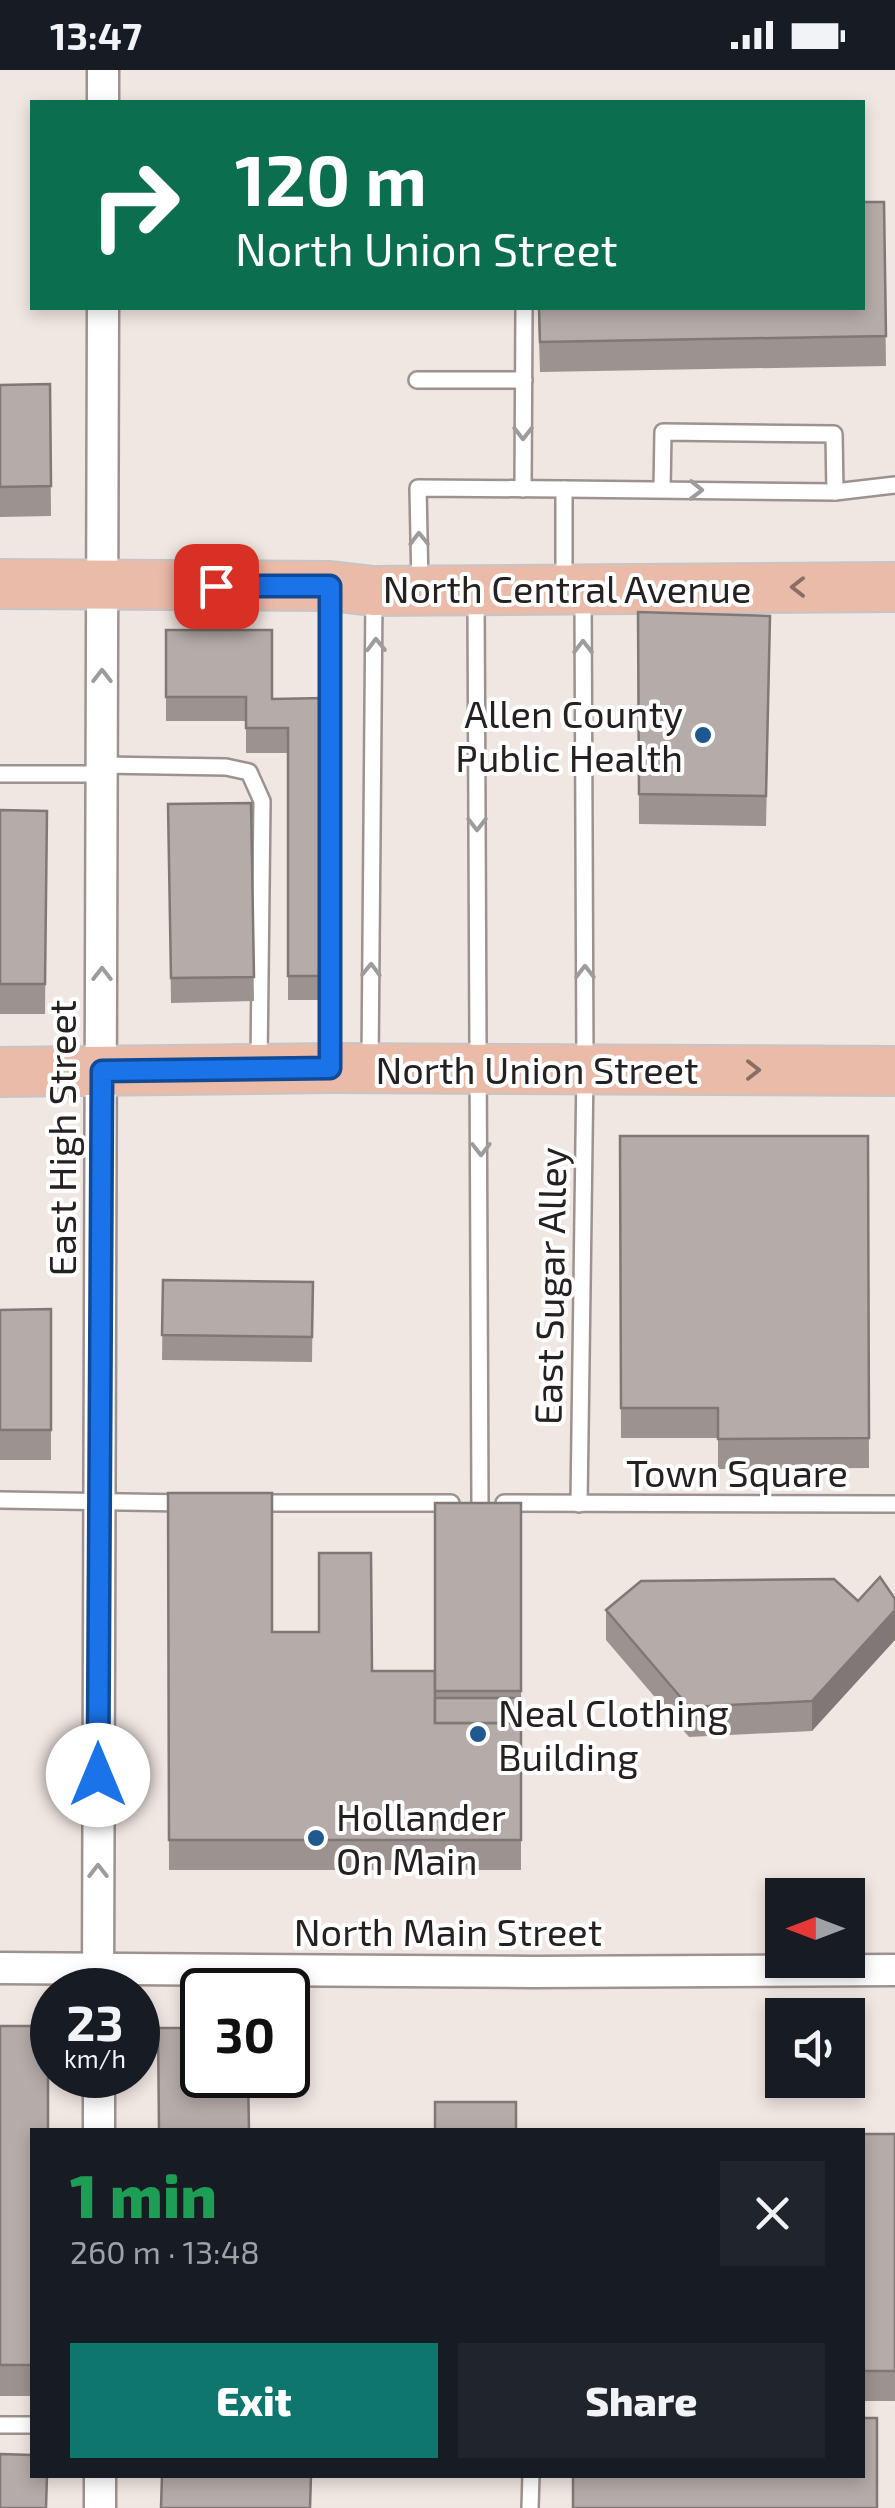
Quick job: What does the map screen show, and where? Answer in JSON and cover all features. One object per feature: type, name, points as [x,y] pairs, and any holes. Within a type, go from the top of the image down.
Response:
[{"type":"main road","name":"North Central Avenue","points":[[0,584],[420,590],[895,587]]},
{"type":"main road","name":"North Union Street","points":[[0,1072],[350,1068],[895,1070]]},
{"type":"street","points":[[103,70],[103,100]]},
{"type":"street","name":"East High Street","points":[[98,1968],[103,310]]},
{"type":"street","name":"North Main Street","points":[[0,1968],[30,1972]]},
{"type":"street","name":"North Main Street","points":[[160,1979],[895,1970]]},
{"type":"street","points":[[98,2098],[99,2128]]},
{"type":"street","points":[[100,2478],[100,2508]]},
{"type":"lane","points":[[523,489],[524,310]]},
{"type":"lane","points":[[417,380],[524,380]]},
{"type":"lane","points":[[662,489],[664,432],[834,434],[835,492]]},
{"type":"lane","points":[[420,590],[418,488],[835,492],[895,485]]},
{"type":"lane","name":"East Sugar Alley","points":[[564,489],[573,587],[585,1069],[578,1504]]},
{"type":"lane","points":[[476,587],[478,1023],[482,1068],[480,1503]]},
{"type":"lane","points":[[350,1068],[352,588]]},
{"type":"lane","points":[[350,1068],[376,640],[352,588]]},
{"type":"lane","points":[[0,774],[226,767],[249,772],[262,800],[259,1069]]},
{"type":"lane","points":[[0,1500],[214,1503]]},
{"type":"lane","name":"Town Square","points":[[232,1503],[895,1504]]},
{"type":"lane","points":[[0,2425],[30,2425]]},
{"type":"lane","points":[[530,2478],[530,2508]]},
{"type":"building","points":[[865,202],[884,202],[886,336],[540,342],[539,310],[865,310]]},
{"type":"building","points":[[50,384],[51,486],[0,487],[0,385]]},
{"type":"building","name":"Allen County Public Health","points":[[638,612],[770,616],[766,796],[639,794]]},
{"type":"building","points":[[166,630],[272,630],[272,699],[325,698],[326,976],[288,976],[288,728],[246,728],[246,697],[166,697]]},
{"type":"building","points":[[251,803],[254,977],[171,978],[168,804]]},
{"type":"building","points":[[0,810],[47,811],[45,984],[0,984]]},
{"type":"building","points":[[620,1136],[868,1136],[869,1438],[718,1439],[718,1408],[621,1408]]},
{"type":"building","points":[[163,1280],[313,1282],[312,1337],[162,1335]]},
{"type":"building","points":[[51,1309],[51,1430],[0,1430],[0,1310]]},
{"type":"building","points":[[168,1493],[272,1493],[272,1632],[319,1632],[319,1553],[371,1553],[372,1671],[435,1671],[435,1723],[521,1723],[521,1840],[169,1840]]},
{"type":"building","points":[[435,1503],[521,1503],[521,1691],[435,1691]]},
{"type":"building","points":[[880,1577],[895,1599],[895,1610],[812,1701],[689,1707],[606,1610],[641,1581],[834,1579],[858,1601]]},
{"type":"building","points":[[435,1698],[521,1698],[521,1723],[435,1723]]},
{"type":"building","points":[[0,2026],[30,2026],[30,2098],[48,2098],[48,2128],[30,2128],[30,2365],[0,2365]]},
{"type":"building","points":[[160,2028],[180,2028],[180,2098],[248,2098],[249,2128],[159,2128]]},
{"type":"building","points":[[435,2102],[516,2102],[516,2128],[435,2128]]},
{"type":"building","points":[[865,2134],[895,2134],[895,2371],[865,2371]]},
{"type":"building","points":[[865,2418],[877,2418],[877,2508],[573,2508],[573,2478],[865,2478]]},
{"type":"building","points":[[0,2454],[30,2455],[30,2478],[47,2478],[46,2508],[0,2508]]},
{"type":"building","points":[[162,2478],[311,2478],[310,2508],[161,2508]]},
{"type":"place","name":"Allen County Public Health","points":[[703,735]]},
{"type":"place","name":"Neal Clothing Building","points":[[478,1734]]},
{"type":"place","name":"Hollander On Main","points":[[316,1838]]},
{"type":"route","points":[[98,1775],[102,1071],[330,1068],[330,586],[216,586]]}]
